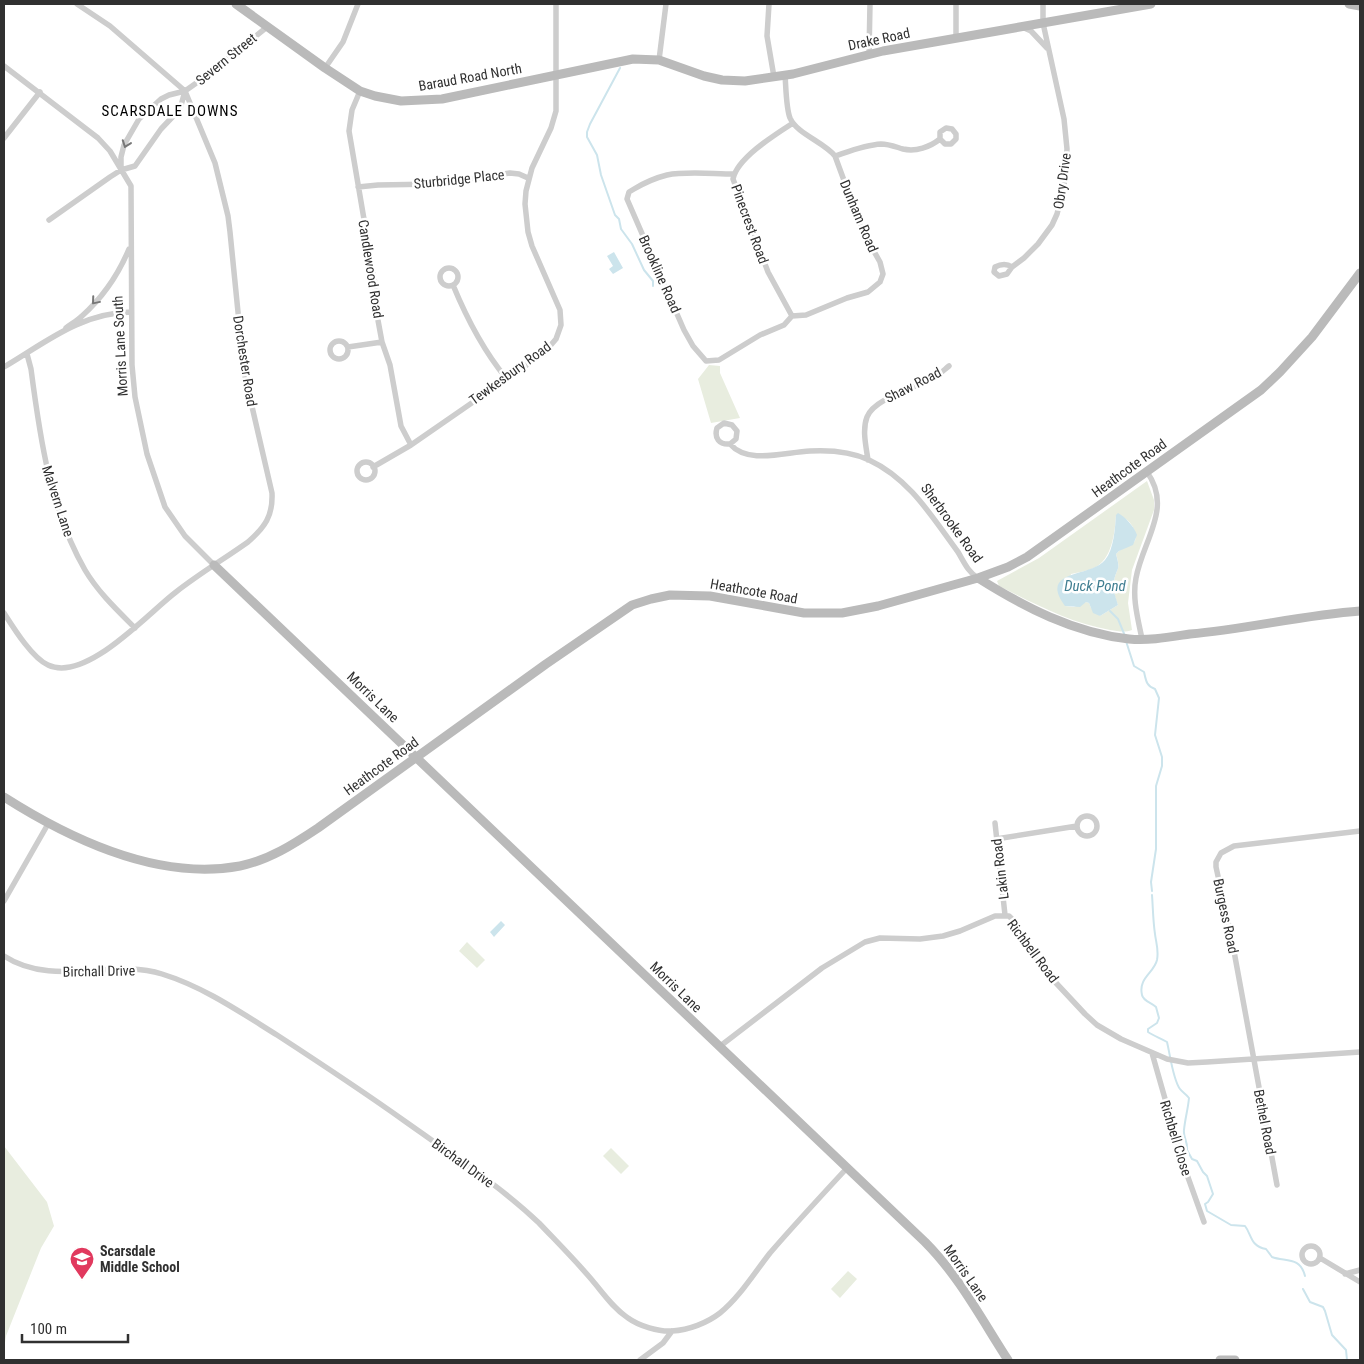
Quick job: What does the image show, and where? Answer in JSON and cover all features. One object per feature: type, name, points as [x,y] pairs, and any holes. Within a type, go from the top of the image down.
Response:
[{"type":"street","name":"Dorchester Road","points":[[4,613],[17,632],[42,661],[49,666],[64,669],[83,663],[98,655],[135,628],[176,592],[258,533],[271,514],[272,500],[244,372],[228,216],[215,163],[185,91],[110,26],[77,4]]},
{"type":"street","name":"Baraud Road North","points":[[236,4],[360,91],[401,101],[432,100],[616,62]]},
{"type":"street","points":[[325,68],[343,42],[358,4]]},
{"type":"street","name":"Tewkesbury Road","points":[[373,467],[411,445],[531,362],[556,339],[561,325],[560,310],[532,246],[528,232],[525,204],[528,178],[554,119],[557,102],[556,4]]},
{"type":"street","points":[[659,60],[666,4]]},
{"type":"street","points":[[769,4],[767,36],[774,77]]},
{"type":"street","points":[[869,54],[870,4]]},
{"type":"street","points":[[956,4],[956,38]]},
{"type":"street","name":"Obry Drive","points":[[1012,267],[1029,253],[1052,225],[1057,214],[1064,186],[1067,149],[1064,119],[1043,23],[1043,4]]},
{"type":"street","name":"Drake Road","points":[[616,62],[633,59],[659,60],[704,76],[722,80],[745,81],[785,75],[869,54],[1128,6],[1150,4]]},
{"type":"street","points":[[1348,4],[1360,6]]},
{"type":"street","name":"Severn Street","points":[[121,170],[121,157],[124,145],[130,132],[139,120],[161,99],[185,91],[202,79],[267,26]]},
{"type":"street","name":"Obry Drive","points":[[1020,27],[1031,31],[1048,50]]},
{"type":"street","name":"Morris Lane South","points":[[4,66],[98,138],[110,151],[131,186],[130,312],[135,397],[147,454],[165,507],[185,536],[305,651]]},
{"type":"street","points":[[785,75],[789,114],[793,123],[830,149],[836,156],[872,145],[883,144],[911,150],[933,145],[940,139]]},
{"type":"street","name":"Severn Street","points":[[49,220],[121,170],[133,168],[161,129],[180,108],[185,91]]},
{"type":"street","name":"Candlewood Road","points":[[360,91],[352,110],[349,131],[375,284],[375,304],[382,342],[390,365],[400,426],[411,445]]},
{"type":"street","points":[[4,138],[40,92]]},
{"type":"street","name":"Pinecrest Road","points":[[792,316],[768,272],[734,184],[734,174],[767,139],[793,123]]},
{"type":"street","name":"Dunham Road","points":[[792,316],[806,315],[847,298],[868,292],[880,282],[883,274],[880,262],[863,232],[836,156]]},
{"type":"street","name":"Sturbridge Place","points":[[358,187],[436,184],[510,173],[528,178]]},
{"type":"street","name":"Brookline Road","points":[[734,174],[712,175],[692,173],[667,175],[634,189],[629,192],[627,199],[684,330],[693,346],[706,360],[719,360],[760,335],[784,325],[792,316]]},
{"type":"street","points":[[63,332],[82,316],[110,284],[124,262],[131,246]]},
{"type":"street","name":"Heathcote Road","points":[[4,798],[48,824],[125,855],[162,865],[219,868],[240,866],[267,858],[301,840],[612,617],[632,605],[670,595],[710,596],[804,613],[842,613],[878,606],[978,578],[1008,567],[1027,557],[1261,390],[1312,337],[1360,273]]},
{"type":"street","points":[[453,285],[482,345],[506,378]]},
{"type":"street","points":[[4,367],[27,354],[52,336],[87,319],[116,312],[130,312]]},
{"type":"street","points":[[348,347],[382,342]]},
{"type":"street","name":"Malvern Lane","points":[[27,354],[46,464],[54,497],[66,530],[90,577],[104,596],[135,628]]},
{"type":"street","name":"Shaw Road","points":[[868,460],[865,425],[870,411],[881,402],[933,378],[949,366]]},
{"type":"street","name":"Sherbrooke Road","points":[[730,444],[734,449],[748,454],[827,451],[868,460],[903,482],[914,493],[960,555],[971,574],[1009,597],[1061,622],[1102,634],[1142,639],[1230,630],[1360,610]]},
{"type":"street","points":[[1142,639],[1136,609],[1136,579],[1141,558],[1156,519],[1158,504],[1154,485],[1147,472]]},
{"type":"street","name":"Morris Lane","points":[[305,651],[943,1261],[1008,1360]]},
{"type":"street","name":"Lakin Road","points":[[995,823],[1005,915]]},
{"type":"street","points":[[4,900],[48,824]]},
{"type":"street","points":[[996,839],[1078,826]]},
{"type":"street","name":"Burgess Road","points":[[1253,1060],[1216,862],[1221,853],[1234,846],[1360,831]]},
{"type":"street","name":"Richbell Road","points":[[720,1047],[822,968],[865,942],[880,938],[920,939],[944,936],[995,916],[1005,915],[1009,916],[1012,920],[1043,969],[1097,1025],[1121,1040],[1167,1059],[1188,1063],[1360,1052]]},
{"type":"street","name":"Birchall Drive","points":[[4,956],[11,961],[47,970],[71,972],[128,970],[160,973],[184,982],[244,1013],[311,1056],[431,1139],[494,1186],[538,1223],[569,1254],[614,1306],[630,1320],[653,1328],[672,1331],[703,1323],[724,1310],[770,1253],[847,1168]]},
{"type":"street","name":"Richbell Close","points":[[1152,1053],[1185,1169],[1204,1222]]},
{"type":"street","name":"Bethel Road","points":[[1253,1060],[1277,1185]]},
{"type":"street","points":[[1320,1258],[1360,1282]]},
{"type":"street","points":[[1345,1274],[1360,1270]]},
{"type":"street","points":[[640,1360],[662,1343],[672,1331]]},
{"type":"street","points":[[1220,1360],[1235,1360]]},
{"type":"shaded area","points":[[709,365],[720,366],[720,373],[740,418],[711,423],[698,379]]},
{"type":"shaded area","points":[[1147,481],[1154,500],[1154,510],[1132,570],[1128,603],[1132,630],[1118,631],[1081,623],[999,586],[997,581],[1039,558]],"holes":[[[1116,515],[1131,524],[1136,537],[1135,541],[1116,554],[1118,566],[1113,587],[1118,605],[1100,616],[1086,602],[1074,607],[1065,606],[1071,574],[1094,568],[1105,559],[1111,545]]]},
{"type":"shaded area","points":[[467,942],[485,960],[477,968],[459,951]]},
{"type":"shaded area","points":[[4,1146],[47,1202],[54,1226],[41,1248],[6,1336],[4,1349]]},
{"type":"shaded area","points":[[611,1148],[629,1166],[621,1174],[603,1156]]},
{"type":"shaded area","points":[[848,1271],[857,1279],[840,1298],[831,1289]]},
{"type":"water","points":[[614,252],[623,268],[613,274],[609,269],[613,266],[607,256]]},
{"type":"water","name":"Duck Pond","points":[[1118,513],[1129,522],[1137,535],[1133,545],[1116,554],[1118,566],[1114,581],[1114,593],[1118,605],[1100,616],[1093,613],[1089,603],[1086,602],[1080,607],[1065,606],[1058,594],[1058,586],[1062,580],[1069,576],[1098,566],[1105,560],[1112,544],[1116,515]]},
{"type":"water","points":[[501,921],[505,925],[494,937],[490,932]]},
{"type":"waterway","points":[[620,68],[590,124],[587,137],[597,155],[601,175],[615,215],[619,219],[621,229],[632,244],[644,270],[653,281],[653,286]]},
{"type":"waterway","points":[[1110,611],[1118,619],[1125,636]]},
{"type":"waterway","points":[[1126,641],[1134,666],[1144,672],[1147,682],[1155,689],[1159,698],[1155,735],[1162,757],[1162,766],[1156,786],[1156,849],[1151,882],[1152,891]]},
{"type":"waterway","points":[[1152,895],[1158,956],[1141,989],[1144,999],[1156,1007],[1159,1018],[1157,1023],[1148,1029],[1148,1032],[1167,1042],[1175,1080],[1180,1089],[1189,1098],[1184,1135],[1187,1150],[1192,1159],[1197,1161],[1207,1176],[1213,1194],[1205,1204],[1207,1211],[1231,1225],[1245,1226],[1254,1243],[1266,1249],[1272,1257],[1292,1261],[1300,1265],[1305,1276]]},
{"type":"waterway","points":[[1303,1289],[1310,1302],[1323,1307],[1332,1335],[1346,1350],[1347,1360]]},
{"type":"place","name":"Scarsdale Middle School","points":[[82,1280]]},
{"type":"district","name":"SCARSDALE DOWNS","points":[[170,111]]}]
